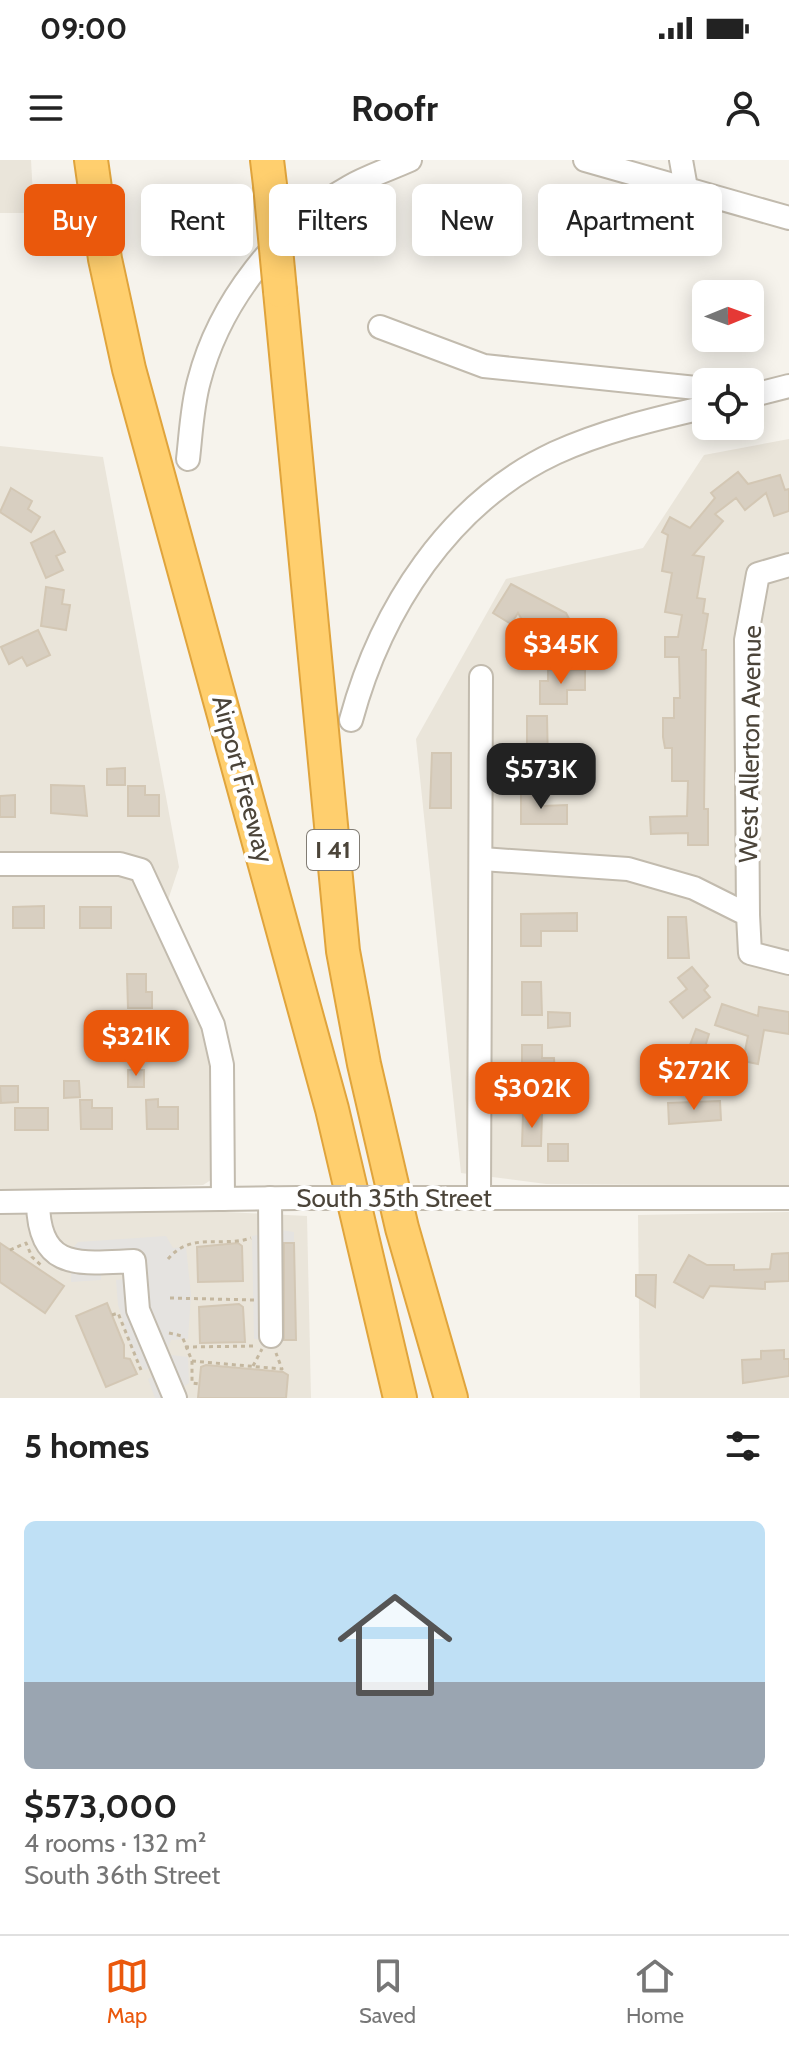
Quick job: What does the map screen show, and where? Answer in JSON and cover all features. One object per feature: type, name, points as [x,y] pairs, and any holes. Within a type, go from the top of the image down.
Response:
[{"type":"highway","points":[[74,160],[75,170],[92,176]]},
{"type":"highway","name":"I 41","points":[[269,173],[343,951],[364,1064],[402,1228],[451,1398]]},
{"type":"highway","name":"Airport Freeway","points":[[92,176],[129,369],[332,1109],[400,1398]]},
{"type":"street","points":[[188,459],[193,405],[207,355],[247,280],[283,239],[317,208],[350,186],[410,160]]},
{"type":"street","points":[[585,160],[672,184]]},
{"type":"street","points":[[681,160],[685,184]]},
{"type":"street","points":[[722,198],[789,218]]},
{"type":"street","points":[[380,327],[484,366],[692,388]]},
{"type":"street","points":[[764,390],[788,386]]},
{"type":"street","points":[[351,720],[361,682],[380,640],[407,589],[450,529],[494,491],[554,454],[631,425],[692,410]]},
{"type":"street","name":"West Allerton Avenue","points":[[789,565],[758,574],[746,640],[750,953],[789,963]]},
{"type":"street","points":[[479,1198],[481,677]]},
{"type":"street","points":[[482,859],[578,863],[639,871],[694,888],[748,915]]},
{"type":"street","points":[[0,864],[120,864],[141,870],[213,1025],[222,1065],[223,1199]]},
{"type":"street","points":[[268,1341],[271,1300],[270,1198]]},
{"type":"street","name":"South 35th Street","points":[[0,1202],[270,1198],[789,1198]]},
{"type":"street","points":[[38,1203],[38,1228],[43,1241],[57,1253],[77,1263],[134,1261],[138,1310],[175,1398]]},
{"type":"path","points":[[168,1259],[175,1250],[198,1240],[221,1242],[271,1235]]},
{"type":"path","points":[[170,1298],[271,1300]]},
{"type":"path","points":[[112,1315],[118,1313],[141,1370]]},
{"type":"path","points":[[169,1333],[182,1336],[192,1361],[192,1383],[199,1384]]},
{"type":"path","points":[[185,1347],[268,1341]]},
{"type":"path","points":[[192,1361],[282,1369],[280,1357],[268,1341]]},
{"type":"path","points":[[253,1366],[268,1341]]},
{"type":"shaded area","points":[[0,160],[31,160],[32,184],[24,184],[24,213],[0,213]]},
{"type":"shaded area","points":[[789,439],[789,1186],[546,1184],[461,1173],[416,739],[506,579],[643,548],[704,455]]},
{"type":"shaded area","points":[[0,446],[103,457],[179,867],[161,921],[211,1038],[215,1170],[211,1180],[203,1185],[0,1192]]},
{"type":"shaded area","points":[[0,1209],[168,1209],[307,1216],[311,1398],[0,1398]]},
{"type":"shaded area","points":[[789,1212],[789,1398],[640,1398],[638,1215]]},
{"type":"shaded area","points":[[281,1230],[294,1232],[294,1243],[281,1244],[282,1340],[254,1339],[252,1236]]},
{"type":"shaded area","points":[[166,1236],[173,1248],[186,1247],[191,1295],[188,1339],[171,1340],[167,1350],[171,1355],[188,1357],[189,1383],[182,1388],[185,1398],[155,1398],[148,1379],[157,1375],[152,1367],[144,1370],[133,1352],[118,1305],[116,1280],[127,1279],[128,1271],[101,1272],[101,1280],[71,1282],[72,1249],[78,1242]]},
{"type":"building","points":[[738,472],[748,484],[780,475],[785,490],[789,489],[789,511],[774,516],[766,493],[745,510],[736,498],[715,514],[723,521],[693,555],[704,557],[697,598],[705,599],[703,613],[708,614],[702,650],[706,650],[704,809],[708,809],[708,845],[688,845],[688,833],[651,834],[650,817],[687,816],[688,781],[672,781],[672,748],[665,748],[663,737],[663,718],[674,718],[674,698],[680,698],[679,657],[665,657],[665,637],[678,637],[682,615],[665,612],[672,573],[662,571],[668,535],[662,532],[670,517],[690,528],[715,498],[711,493]]},
{"type":"building","points":[[11,488],[32,501],[28,509],[40,517],[31,532],[0,512]]},
{"type":"building","points":[[54,531],[65,552],[56,556],[63,570],[46,578],[31,543]]},
{"type":"building","points":[[511,584],[566,613],[574,628],[562,636],[569,647],[546,661],[518,613],[511,624],[493,613]]},
{"type":"building","points":[[46,587],[64,590],[62,604],[70,605],[66,630],[41,626]]},
{"type":"building","points":[[38,630],[50,655],[27,666],[22,657],[9,664],[1,647]]},
{"type":"building","points":[[548,670],[585,670],[585,690],[567,690],[567,704],[540,704],[540,681],[548,681]]},
{"type":"building","points":[[527,716],[547,716],[548,767],[521,767],[521,747],[527,747]]},
{"type":"building","points":[[432,753],[451,753],[451,808],[430,808]]},
{"type":"building","points":[[125,768],[125,785],[107,785],[107,769]]},
{"type":"building","points":[[51,785],[84,786],[87,816],[51,813]]},
{"type":"building","points":[[128,786],[145,786],[145,795],[159,795],[159,816],[128,816]]},
{"type":"building","points":[[521,792],[542,792],[542,806],[567,805],[567,824],[521,824]]},
{"type":"building","points":[[15,795],[15,817],[0,817],[0,796]]},
{"type":"building","points":[[44,906],[44,928],[13,928],[13,907]]},
{"type":"building","points":[[80,907],[111,907],[111,928],[80,928]]},
{"type":"building","points":[[577,913],[577,931],[541,931],[541,946],[521,946],[521,914]]},
{"type":"building","points":[[668,917],[686,917],[689,958],[668,958]]},
{"type":"building","points":[[692,967],[708,986],[704,990],[710,997],[683,1018],[670,1002],[687,989],[678,978]]},
{"type":"building","points":[[127,974],[146,974],[146,992],[152,992],[152,1008],[128,1008]]},
{"type":"building","points":[[522,982],[541,982],[542,1015],[522,1015]]},
{"type":"building","points":[[722,1004],[758,1016],[759,1007],[789,1012],[789,1034],[764,1030],[758,1064],[743,1061],[748,1036],[715,1025]]},
{"type":"building","points":[[548,1012],[570,1013],[570,1026],[548,1028]]},
{"type":"building","points":[[696,1029],[709,1034],[704,1050],[690,1045]]},
{"type":"building","points":[[522,1045],[542,1045],[542,1058],[554,1058],[555,1075],[522,1075]]},
{"type":"building","points":[[128,1070],[144,1070],[144,1087],[128,1087]]},
{"type":"building","points":[[64,1081],[79,1081],[80,1097],[64,1098]]},
{"type":"building","points":[[548,1081],[572,1081],[572,1097],[547,1097]]},
{"type":"building","points":[[0,1086],[18,1086],[18,1102],[1,1103]]},
{"type":"building","points":[[158,1099],[158,1107],[178,1107],[178,1129],[147,1129],[146,1100]]},
{"type":"building","points":[[80,1100],[92,1100],[92,1108],[112,1108],[112,1129],[81,1129]]},
{"type":"building","points":[[720,1101],[721,1120],[669,1124],[668,1103]]},
{"type":"building","points":[[15,1108],[48,1108],[48,1130],[15,1130]]},
{"type":"building","points":[[523,1114],[542,1114],[541,1146],[522,1146]]},
{"type":"building","points":[[548,1144],[568,1144],[568,1161],[548,1161]]},
{"type":"building","points":[[0,1243],[64,1286],[45,1313],[0,1282]]},
{"type":"building","points":[[238,1243],[242,1246],[243,1281],[198,1282],[197,1247]]},
{"type":"building","points":[[284,1243],[294,1243],[296,1340],[284,1340]]},
{"type":"building","points":[[789,1253],[789,1281],[765,1282],[765,1289],[710,1286],[703,1298],[674,1282],[689,1255],[707,1265],[734,1265],[734,1270],[770,1269],[772,1254]]},
{"type":"building","points":[[636,1275],[656,1275],[655,1307],[636,1296]]},
{"type":"building","points":[[107,1303],[124,1345],[124,1358],[130,1359],[137,1374],[106,1387],[76,1316]]},
{"type":"building","points":[[239,1304],[243,1307],[245,1342],[200,1343],[199,1307]]},
{"type":"building","points":[[784,1350],[784,1359],[789,1359],[789,1376],[743,1383],[742,1360],[761,1359],[761,1351]]},
{"type":"building","points":[[201,1367],[283,1372],[288,1375],[286,1398],[198,1398]]}]
